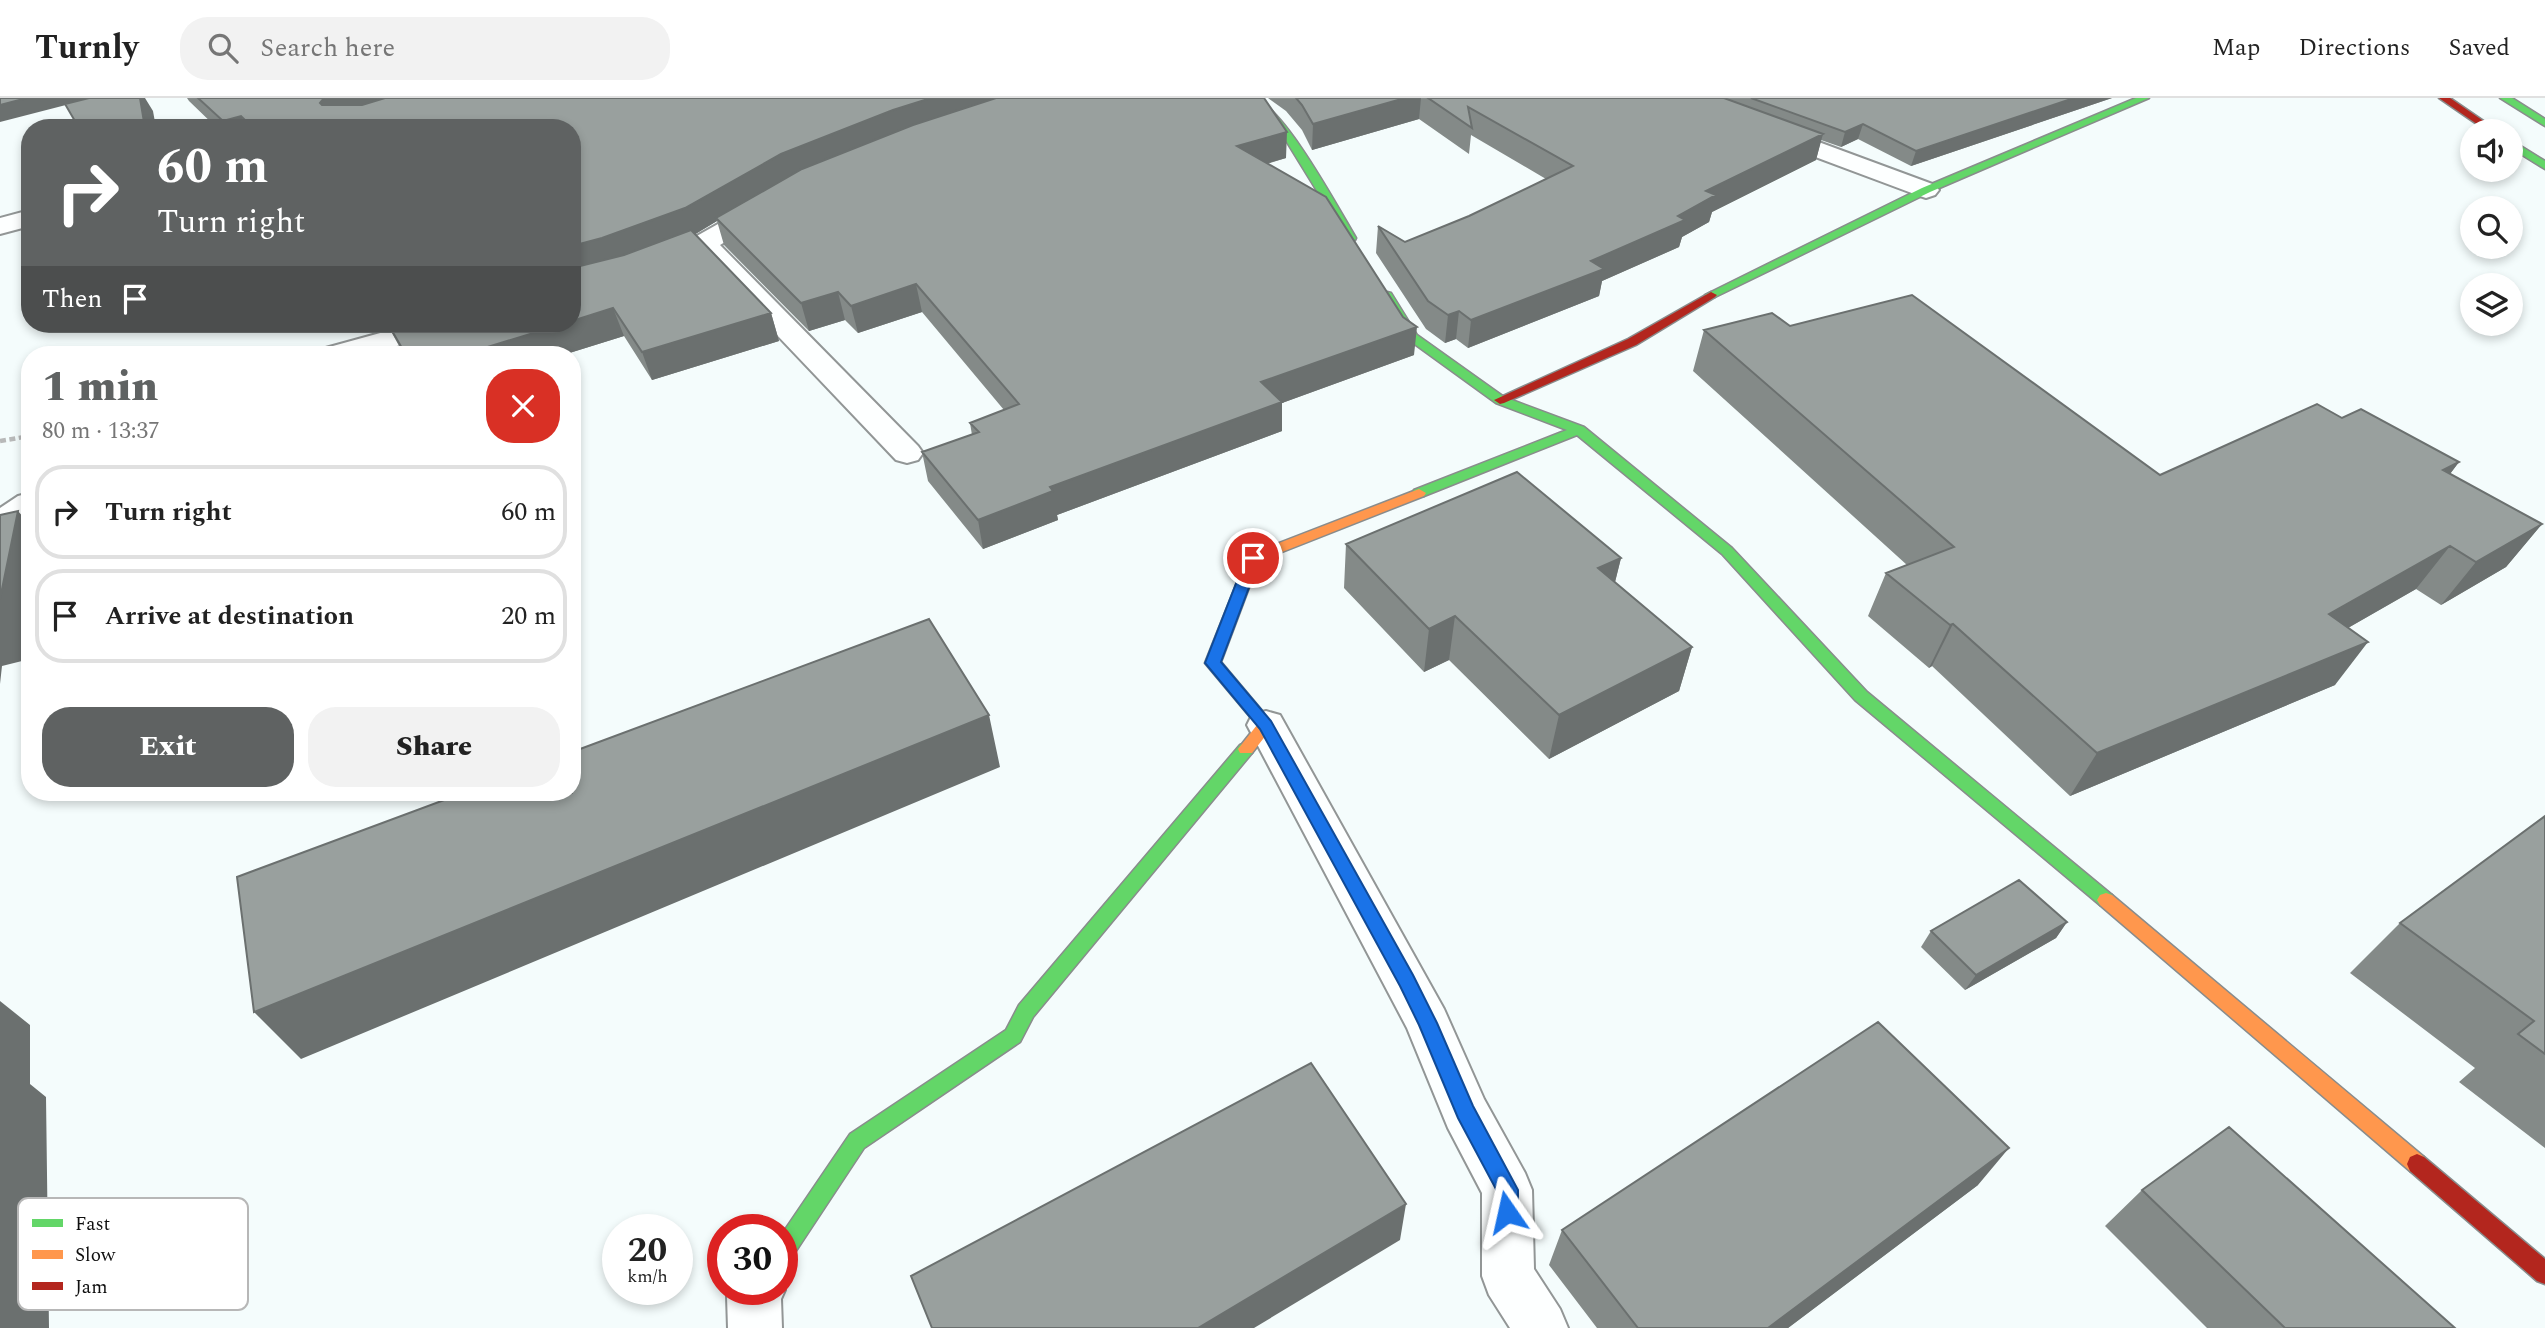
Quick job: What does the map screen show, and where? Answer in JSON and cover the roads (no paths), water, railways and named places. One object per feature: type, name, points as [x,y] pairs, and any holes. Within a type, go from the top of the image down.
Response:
[{"type":"main road","points":[[1248,98],[1276,118],[1288,132],[1313,180],[1356,247]]},
{"type":"main road","points":[[1500,400],[1632,342],[1722,288],[1926,190],[2144,98]]},
{"type":"main road","points":[[2444,98],[2475,119]]},
{"type":"main road","points":[[2505,98],[2545,123]]},
{"type":"main road","points":[[2523,151],[2545,166]]},
{"type":"main road","points":[[1378,281],[1413,337],[1500,400],[1579,430],[1727,551],[1861,696],[2096,891],[2545,1273]]},
{"type":"main road","points":[[798,1229],[857,1141],[1013,1036],[1026,1011],[1266,725],[1213,663],[1253,558],[1579,430]]},
{"type":"street","points":[[1679,98],[1926,190]]},
{"type":"street","points":[[581,286],[623,274],[704,243],[786,195]]},
{"type":"street","points":[[0,226],[21,220]]},
{"type":"street","points":[[704,243],[907,453]]},
{"type":"street","points":[[365,346],[412,333]]},
{"type":"street","points":[[0,521],[21,511]]},
{"type":"street","points":[[1266,725],[1428,1023],[1465,1112],[1507,1190],[1508,1276],[1542,1328]]},
{"type":"street","points":[[754,1305],[755,1328]]}]
